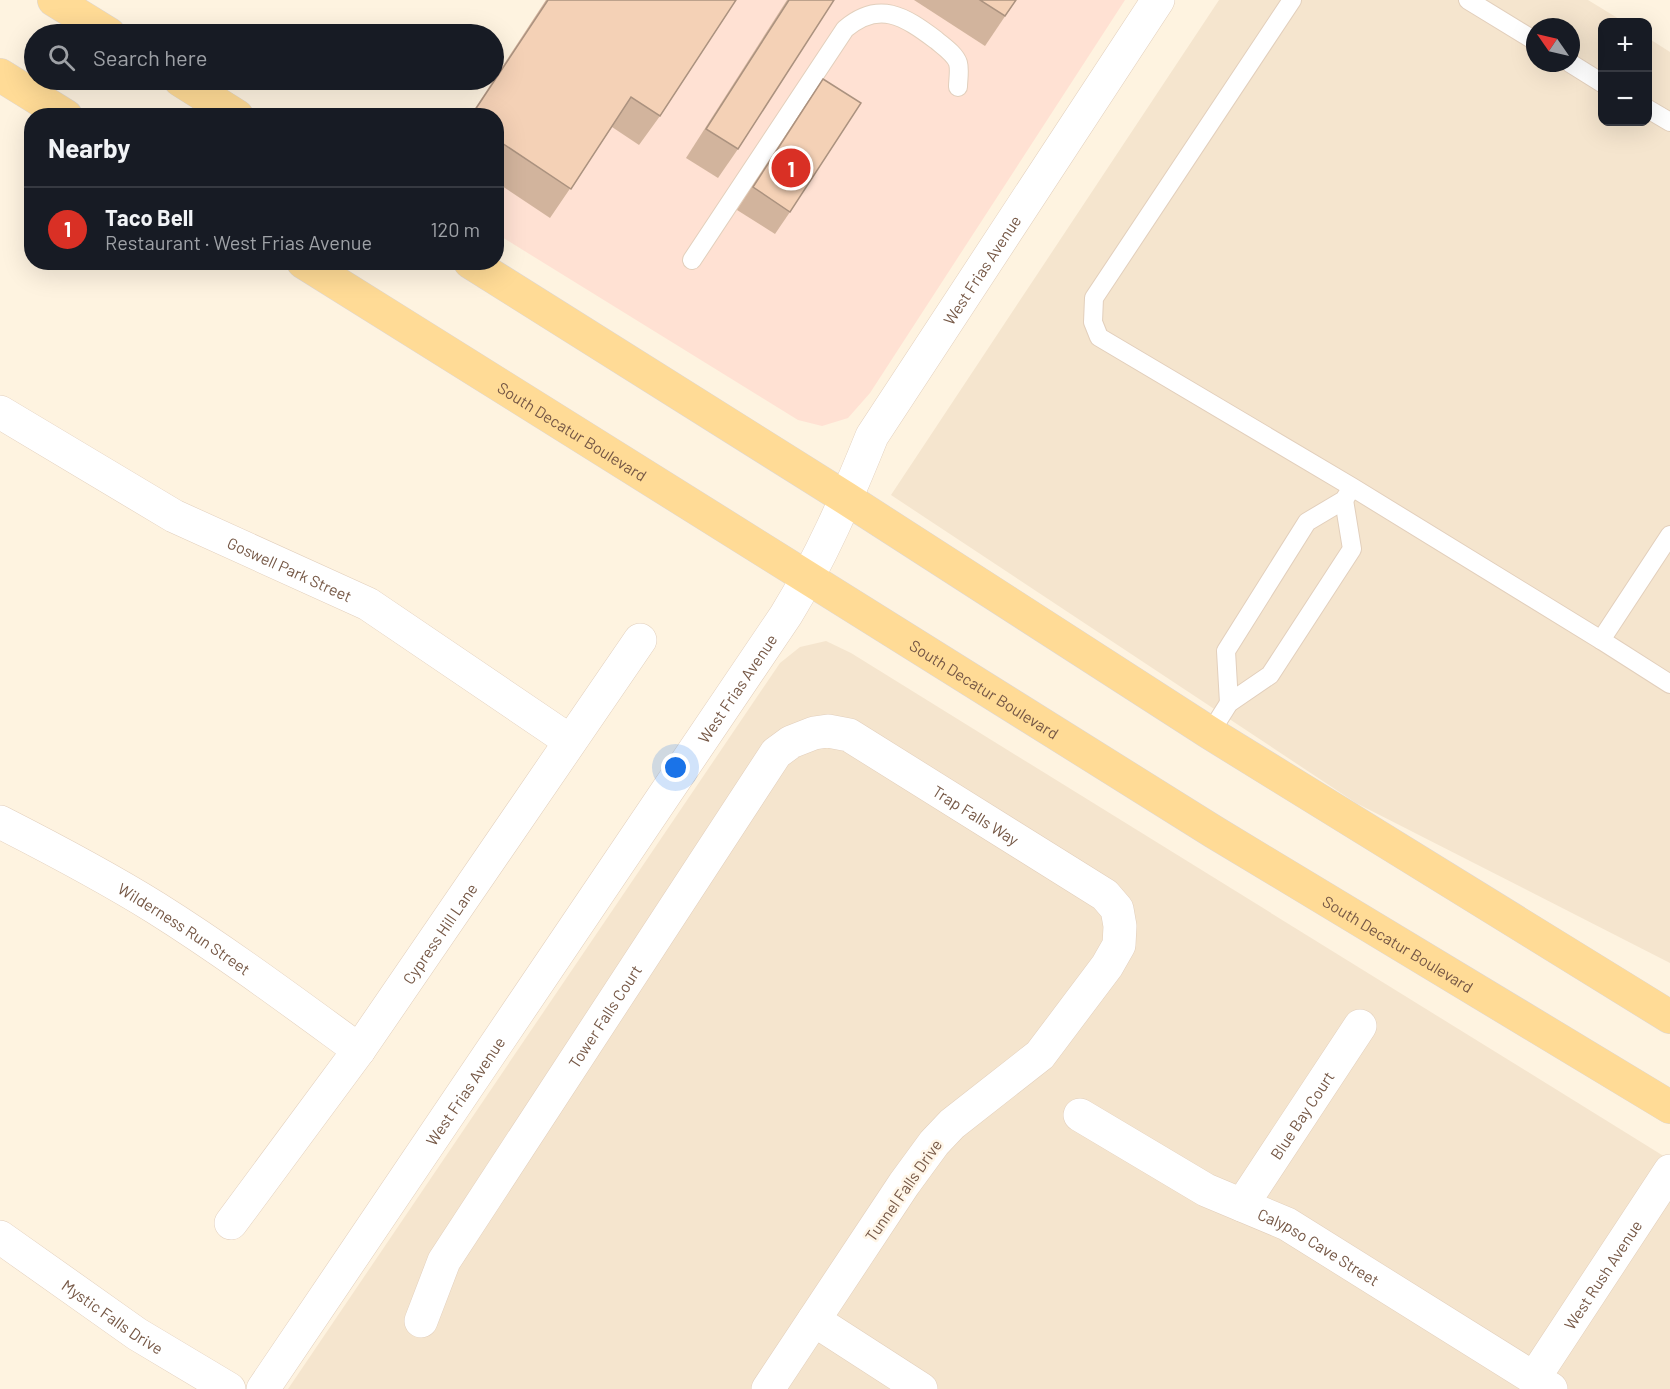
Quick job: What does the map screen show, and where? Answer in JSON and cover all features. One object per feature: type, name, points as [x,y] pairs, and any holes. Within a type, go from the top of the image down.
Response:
[{"type":"main road","points":[[54,0],[93,24]]},
{"type":"main road","points":[[0,75],[24,90]]},
{"type":"main road","points":[[24,90],[53,108]]},
{"type":"main road","points":[[196,90],[224,108]]},
{"type":"main road","name":"South Decatur Boulevard","points":[[316,270],[1214,832],[1670,1107]]},
{"type":"main road","points":[[483,270],[847,499],[1209,733],[1670,1017]]},
{"type":"street","name":"West Frias Avenue","points":[[263,1389],[809,577],[847,499],[872,436],[1158,0]]},
{"type":"street","name":"Goswell Park Street","points":[[0,412],[174,516],[368,604],[570,741]]},
{"type":"street","name":"Cypress Hill Lane","points":[[231,1223],[359,1050],[640,640]]},
{"type":"street","name":"Trap Falls Way","points":[[814,733],[828,730],[849,735],[1084,880],[1105,895],[1117,909],[1120,926]]},
{"type":"street","name":"Tower Falls Court","points":[[421,1321],[444,1261],[776,753],[791,742],[814,733]]},
{"type":"street","name":"Wilderness Run Street","points":[[0,822],[63,854],[157,908],[359,1050]]},
{"type":"street","name":"Tunnel Falls Drive","points":[[768,1389],[934,1143],[952,1124],[1040,1055],[1058,1035],[1107,966],[1119,945],[1120,926]]},
{"type":"street","name":"Blue Bay Court","points":[[1242,1205],[1360,1026]]},
{"type":"street","name":"Calypso Cave Street","points":[[1080,1115],[1206,1190],[1287,1224],[1542,1384]]},
{"type":"street","name":"West Rush Avenue","points":[[1542,1384],[1670,1171]]},
{"type":"street","name":"Mystic Falls Drive","points":[[0,1237],[137,1334],[230,1389]]},
{"type":"street","points":[[814,1320],[921,1389]]},
{"type":"lane","points":[[1292,0],[1094,298],[1093,322],[1099,337],[1348,493],[1600,640],[1670,684]]},
{"type":"lane","points":[[1468,0],[1526,35]]},
{"type":"lane","points":[[692,260],[844,30],[854,21],[870,14],[889,13],[908,21],[947,49],[958,64],[958,87]]},
{"type":"lane","points":[[1580,69],[1598,80]]},
{"type":"lane","points":[[1652,113],[1670,122]]},
{"type":"lane","points":[[1209,733],[1229,703],[1270,675],[1352,549],[1348,493]]},
{"type":"lane","points":[[1229,703],[1226,651],[1307,522],[1348,493]]},
{"type":"lane","points":[[1600,640],[1670,535]]},
{"type":"shaded area","points":[[546,0],[1125,0],[870,393],[848,418],[822,426],[798,420],[504,238],[504,108],[475,108],[487,90],[504,90],[504,64]]},
{"type":"shaded area","points":[[1219,0],[1588,0],[1617,18],[1598,18],[1598,126],[1652,126],[1652,41],[1670,52],[1670,963],[1356,803],[891,495]]},
{"type":"shaded area","points":[[826,641],[851,653],[1670,1160],[1670,1389],[288,1389],[780,663],[800,647]]},
{"type":"building","points":[[548,0],[736,0],[660,116],[631,97],[571,189],[504,144],[504,108],[476,108],[488,90],[504,90],[504,66]]},
{"type":"building","points":[[789,0],[834,0],[738,149],[706,129]]},
{"type":"building","points":[[980,0],[1016,0],[1005,16]]},
{"type":"building","points":[[823,79],[861,103],[790,212],[753,187]]},
{"type":"place","name":"Taco Bell","points":[[791,168]]}]
